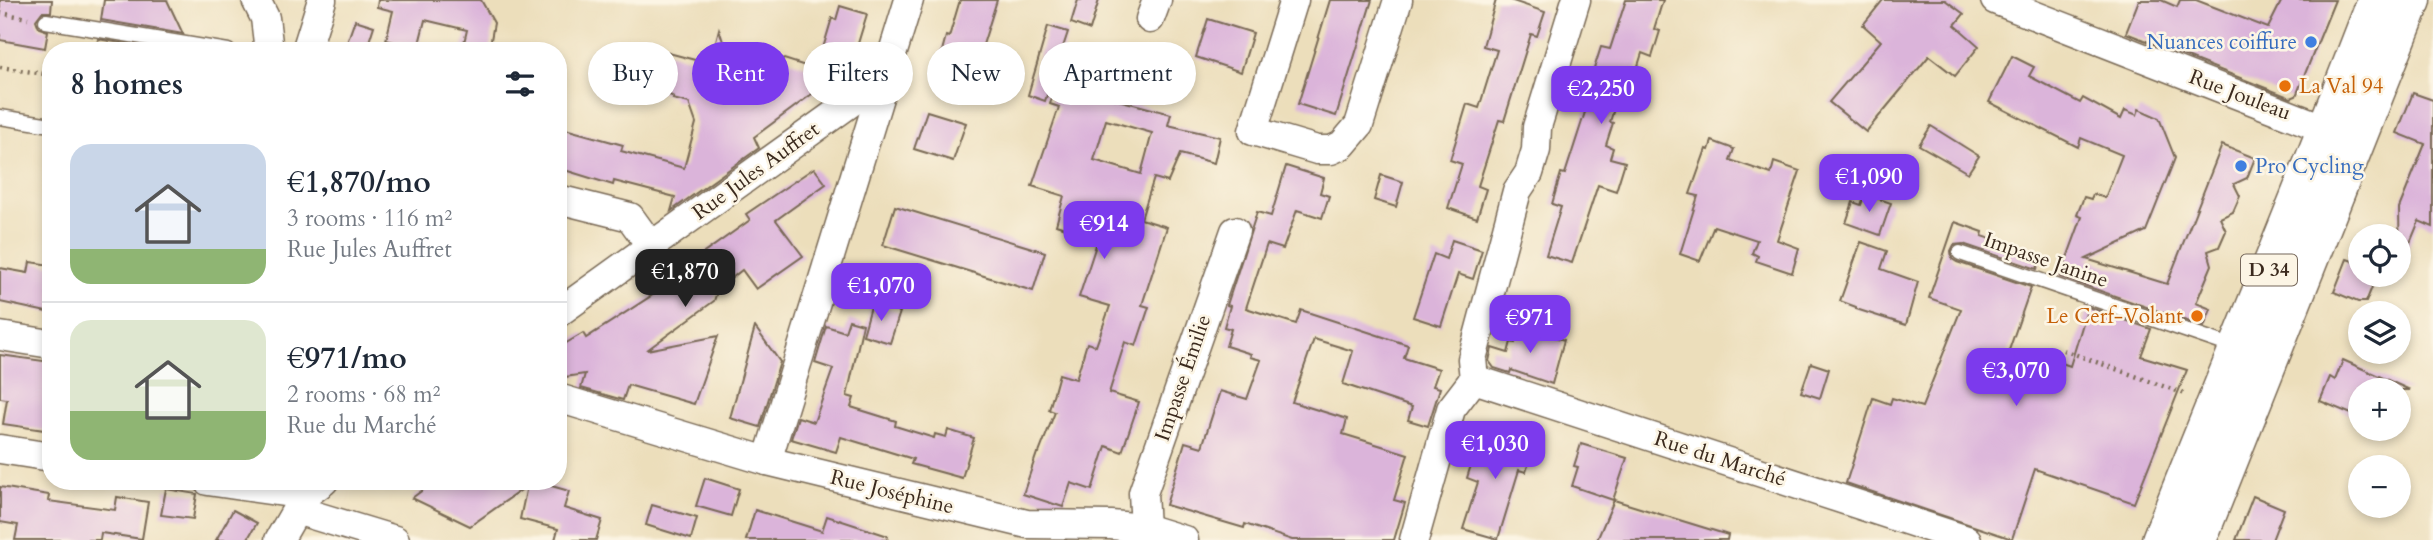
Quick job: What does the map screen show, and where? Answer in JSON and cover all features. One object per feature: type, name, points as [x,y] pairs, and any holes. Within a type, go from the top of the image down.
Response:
[{"type":"main road","name":"D 34","points":[[2161,540],[2328,130],[2377,0]]},
{"type":"main road","name":"D 34","points":[[2197,540],[2412,0]]},
{"type":"street","points":[[256,0],[265,18],[269,42]]},
{"type":"street","points":[[309,42],[322,0]]},
{"type":"street","points":[[896,42],[909,0]]},
{"type":"street","points":[[1294,0],[1253,131],[1317,150],[1331,150],[1342,145],[1359,125],[1398,0]]},
{"type":"street","points":[[1414,540],[1451,410],[1474,379],[1472,359],[1513,204],[1533,162],[1536,127],[1576,0]]},
{"type":"street","name":"Rue Jouleau","points":[[1995,0],[2328,130]]},
{"type":"street","name":"Rue Jules Auffret","points":[[567,307],[847,105]]},
{"type":"street","points":[[767,461],[877,105]]},
{"type":"street","points":[[567,201],[630,217],[651,246]]},
{"type":"street","name":"Impasse Émilie","points":[[1145,528],[1143,493],[1235,230]]},
{"type":"street","points":[[0,336],[42,343]]},
{"type":"street","name":"Rue du Marché","points":[[1474,379],[1967,540]]},
{"type":"street","name":"Rue Joséphine","points":[[567,401],[767,461],[1027,524],[1145,528],[1184,540]]},
{"type":"street","points":[[0,449],[42,456]]},
{"type":"street","points":[[252,490],[310,502],[395,540]]},
{"type":"street","points":[[279,540],[310,502]]},
{"type":"lane","points":[[46,21],[173,42]]},
{"type":"lane","points":[[0,117],[42,124]]},
{"type":"lane","name":"Impasse Janine","points":[[1960,253],[2237,348]]},
{"type":"path","points":[[0,13],[46,21]]},
{"type":"path","points":[[0,67],[42,74]]},
{"type":"path","points":[[2063,351],[2215,404]]},
{"type":"building","points":[[0,0],[52,0],[51,12],[42,12],[36,20],[39,28],[48,31],[42,47],[0,40]]},
{"type":"building","points":[[104,0],[167,0],[183,34],[101,20]]},
{"type":"building","points":[[378,0],[481,0],[494,23],[491,42],[464,42],[467,30],[425,20],[420,42],[386,40],[393,11],[377,7]]},
{"type":"building","points":[[960,0],[997,0],[984,42],[944,42],[946,36],[949,37]]},
{"type":"building","points":[[1078,0],[1099,0],[1090,30],[1071,23]]},
{"type":"building","points":[[1330,0],[1372,0],[1336,116],[1298,104]]},
{"type":"building","points":[[1496,0],[1510,0],[1545,12],[1537,36],[1531,34],[1504,121],[1499,120],[1478,186],[1486,189],[1477,218],[1448,208],[1462,164],[1450,160],[1467,104],[1479,108],[1497,50],[1483,46]]},
{"type":"building","points":[[1626,0],[1663,0],[1654,29],[1660,31],[1652,57],[1642,53],[1632,85],[1622,82],[1606,145],[1613,148],[1610,158],[1625,162],[1616,191],[1598,185],[1572,263],[1546,255],[1561,207],[1552,204],[1561,173],[1565,174],[1586,109],[1601,47],[1610,49]]},
{"type":"building","points":[[1883,0],[1945,0],[1964,14],[1955,25],[1979,46],[1955,76],[1929,56],[1866,132],[1829,102],[1881,41],[1863,25]]},
{"type":"building","points":[[2139,0],[2161,0],[2177,7],[2180,0],[2196,0],[2268,28],[2282,0],[2335,0],[2296,96],[2291,98],[2126,33]]},
{"type":"building","points":[[840,6],[867,14],[858,42],[825,42],[832,18],[836,20]]},
{"type":"building","points":[[1208,19],[1253,33],[1241,72],[1196,57]]},
{"type":"building","points":[[355,20],[374,26],[369,42],[347,42]]},
{"type":"building","points":[[1048,26],[1068,32],[1065,42],[1043,42]]},
{"type":"building","points":[[719,29],[723,42],[716,42]]},
{"type":"building","points":[[678,55],[692,59],[692,105],[789,105],[789,61],[803,65],[803,101],[754,137],[759,148],[671,211],[675,197],[614,181],[613,185],[567,171],[567,129],[623,145],[621,151],[684,168],[696,123],[689,103],[678,100]]},
{"type":"building","points":[[2012,56],[2034,67],[2029,76],[2080,103],[2083,98],[2121,119],[2125,110],[2137,115],[2139,109],[2159,118],[2175,158],[2146,231],[2086,259],[2167,284],[2222,145],[2255,158],[2247,178],[2234,184],[2240,196],[2233,212],[2220,218],[2226,231],[2219,247],[2208,251],[2212,265],[2196,303],[2211,309],[2204,327],[2060,277],[2082,217],[2077,215],[2084,197],[2091,199],[2093,194],[2105,198],[2122,155],[2081,138],[2078,147],[1989,102]]},
{"type":"building","points":[[1039,57],[1039,99],[1028,95]]},
{"type":"building","points":[[2413,93],[2433,100],[2433,227],[2419,221],[2411,240],[2411,224],[2399,224],[2399,208],[2425,144],[2397,133]]},
{"type":"building","points":[[1053,105],[1137,105],[1171,114],[1168,125],[1220,137],[1214,163],[1180,154],[1168,182],[1154,178],[1141,219],[1167,227],[1142,305],[1149,307],[1136,346],[1125,342],[1109,393],[1139,402],[1122,452],[1106,446],[1092,490],[1071,483],[1063,507],[1023,494],[1055,412],[1049,410],[1059,374],[1076,379],[1087,343],[1096,346],[1110,306],[1079,297],[1098,239],[1056,225],[1064,196],[1032,186],[1059,107]],"holes":[[[1106,120],[1152,133],[1141,174],[1094,160]]]},
{"type":"building","points":[[927,111],[966,123],[953,161],[914,149]]},
{"type":"building","points":[[1931,126],[1979,156],[1968,173],[1919,145]]},
{"type":"building","points":[[1712,141],[1734,149],[1730,160],[1771,174],[1774,162],[1800,171],[1777,240],[1799,248],[1792,273],[1756,261],[1758,256],[1752,253],[1757,240],[1714,226],[1700,261],[1680,254],[1698,196],[1690,194],[1706,149],[1709,150]]},
{"type":"building","points":[[1286,166],[1324,178],[1320,193],[1329,196],[1322,218],[1297,210],[1283,249],[1267,244],[1246,308],[1296,324],[1301,310],[1408,345],[1404,358],[1439,369],[1433,386],[1440,388],[1428,426],[1408,420],[1412,407],[1343,384],[1353,351],[1314,339],[1292,402],[1347,419],[1343,434],[1408,454],[1394,500],[1405,503],[1394,540],[1292,540],[1245,524],[1244,528],[1166,505],[1185,442],[1202,447],[1220,391],[1247,399],[1261,360],[1226,346],[1231,329],[1224,327],[1230,306],[1227,305],[1257,212],[1271,216]]},
{"type":"building","points":[[814,168],[826,184],[776,220],[803,256],[756,289],[742,270],[718,289],[714,301],[647,350],[718,336],[694,404],[628,385],[623,400],[581,388],[585,374],[567,377],[567,343],[583,333],[586,338],[671,283],[673,275],[750,220],[746,214]]},
{"type":"building","points":[[1381,175],[1403,182],[1396,207],[1374,200]]},
{"type":"building","points":[[1865,194],[1891,203],[1880,235],[1846,223],[1853,202],[1861,205]]},
{"type":"building","points":[[895,206],[1045,252],[1033,291],[883,245]]},
{"type":"building","points":[[1955,222],[1983,232],[1982,236],[2041,256],[2037,269],[1963,244],[1954,245],[1951,251],[1952,259],[1957,262],[2031,287],[2007,356],[2053,369],[2056,361],[2070,366],[2088,307],[2151,329],[2141,356],[2187,370],[2134,503],[2035,469],[2012,539],[1846,483],[1873,398],[1890,404],[1892,398],[1922,407],[1961,309],[1929,298]]},
{"type":"building","points":[[1452,240],[1482,250],[1473,279],[1458,274],[1441,326],[1413,317],[1434,254],[1446,259]]},
{"type":"building","points":[[1861,242],[1887,251],[1881,269],[1918,282],[1906,325],[1840,301]]},
{"type":"building","points":[[2347,259],[2348,287],[2372,287],[2366,301],[2356,301],[2334,292]]},
{"type":"building","points":[[30,262],[42,264],[42,311],[0,302],[0,268],[28,273]]},
{"type":"building","points":[[872,303],[900,312],[890,343],[863,335]]},
{"type":"building","points":[[849,320],[863,324],[847,396],[854,398],[851,407],[896,421],[895,426],[934,438],[935,434],[946,437],[948,430],[974,438],[962,478],[911,464],[913,459],[841,437],[836,452],[791,439],[798,417],[814,422],[833,369],[815,363],[826,326],[845,332]]},
{"type":"building","points":[[1521,326],[1564,340],[1552,384],[1511,370],[1510,373],[1494,368],[1489,361],[1492,348],[1508,353]]},
{"type":"building","points":[[755,327],[780,362],[760,427],[730,418]]},
{"type":"building","points":[[0,355],[42,361],[42,430],[3,424],[7,399],[0,398]]},
{"type":"building","points":[[2343,360],[2383,378],[2348,378],[2348,413],[2320,401],[2330,377],[2335,380]]},
{"type":"building","points":[[1811,363],[1829,369],[1820,398],[1801,392]]},
{"type":"building","points":[[1482,430],[1534,446],[1526,472],[1519,470],[1498,539],[1463,529],[1478,482],[1467,478]]},
{"type":"building","points":[[1581,444],[1627,458],[1613,500],[1572,486],[1578,467],[1574,466]]},
{"type":"building","points":[[705,478],[739,489],[731,516],[696,506]]},
{"type":"building","points":[[0,487],[49,495],[48,501],[115,510],[117,497],[148,502],[142,539],[101,533],[100,540],[15,540],[18,525],[0,522]]},
{"type":"building","points":[[166,490],[197,494],[193,519],[161,515]]},
{"type":"building","points":[[423,490],[521,490],[470,526],[412,498]]},
{"type":"building","points":[[526,490],[566,490],[569,491],[564,508],[602,520],[596,540],[555,540],[558,529],[520,519]]},
{"type":"building","points":[[2253,496],[2284,509],[2272,540],[2236,540]]},
{"type":"building","points":[[1614,500],[1728,535],[1727,540],[1597,540]]},
{"type":"building","points":[[652,505],[697,518],[691,539],[646,525]]},
{"type":"building","points":[[233,510],[257,523],[247,540],[216,540]]},
{"type":"building","points":[[755,510],[822,531],[827,516],[888,536],[887,540],[746,540]]},
{"type":"place","name":"Nuances coiffure","points":[[2311,42]]},
{"type":"place","name":"La Val 94","points":[[2285,86]]},
{"type":"place","name":"Pro Cycling","points":[[2241,166]]},
{"type":"place","name":"Le Cerf-Volant","points":[[2197,316]]}]
